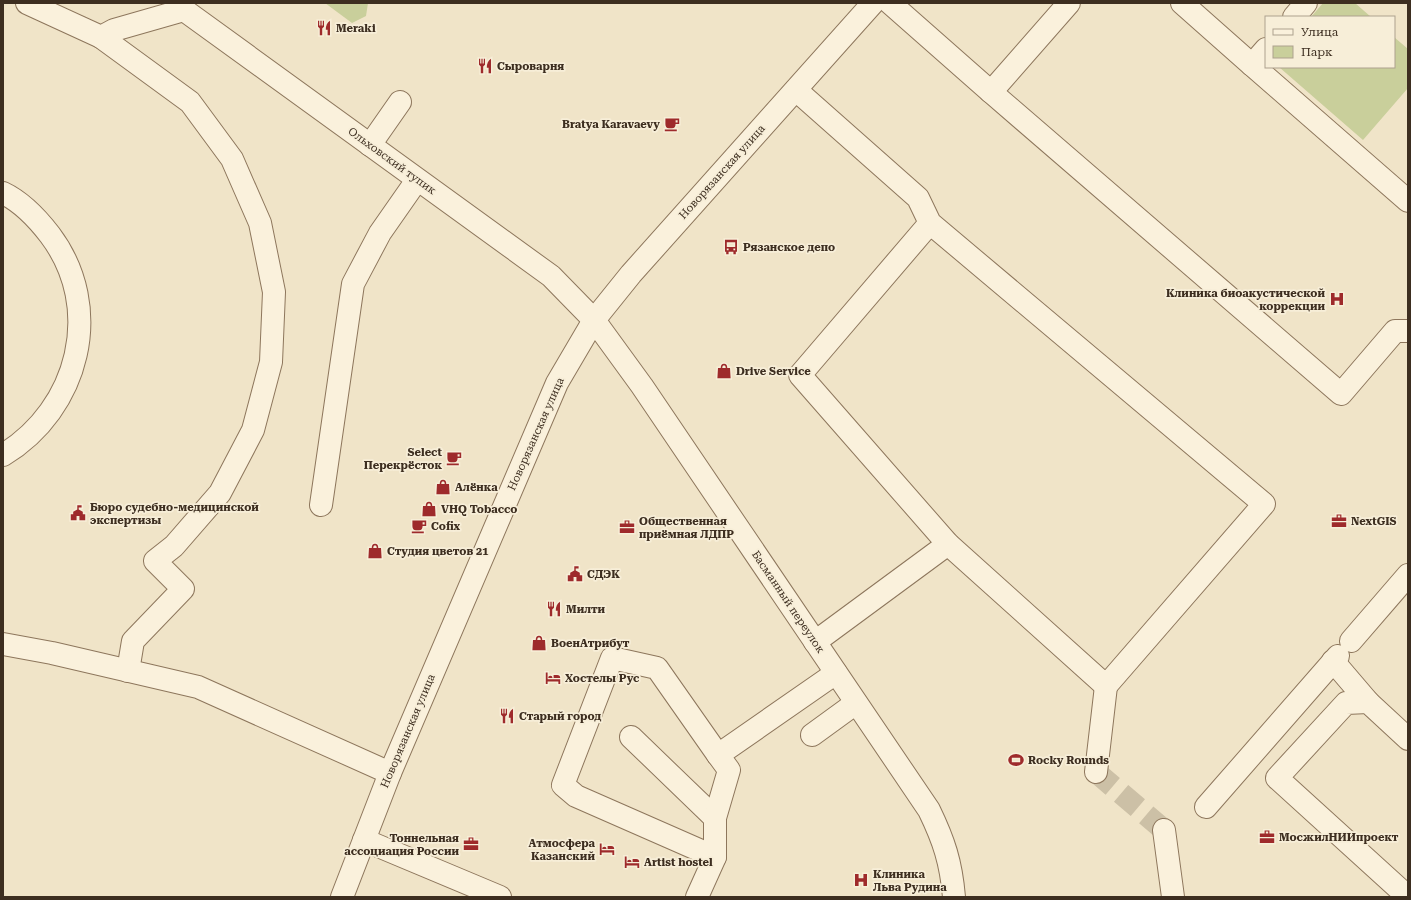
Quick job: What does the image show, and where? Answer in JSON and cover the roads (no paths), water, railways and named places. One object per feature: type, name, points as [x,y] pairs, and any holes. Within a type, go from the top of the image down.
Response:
[{"type":"street","points":[[27,3],[101,37],[190,102],[232,158],[260,223],[274,292],[271,362],[253,430],[220,493],[174,546],[155,561],[183,589],[133,642],[128,671]]},
{"type":"street","name":"Новорязанская улица","points":[[342,897],[390,773],[557,383],[594,320],[631,274],[873,3]]},
{"type":"street","points":[[890,3],[990,92],[1341,394],[1395,331],[1408,331]]},
{"type":"street","points":[[990,92],[1069,3]]},
{"type":"street","points":[[1182,3],[1259,57]]},
{"type":"street","points":[[1295,16],[1306,3]]},
{"type":"street","points":[[101,37],[114,30],[183,6]]},
{"type":"street","name":"Ольховский тупик","points":[[183,6],[417,180],[551,276],[594,320]]},
{"type":"street","points":[[1270,68],[1408,201]]},
{"type":"street","points":[[796,90],[918,198],[930,223],[1264,504],[1106,686],[1096,772]]},
{"type":"street","points":[[370,145],[400,102]]},
{"type":"street","points":[[321,505],[353,284],[384,227],[417,180]]},
{"type":"street","points":[[3,192],[13,198],[39,220],[59,247],[73,278],[79,311],[78,346],[69,378],[54,409],[31,434],[3,455]]},
{"type":"street","points":[[930,223],[800,375],[948,544],[1106,686]]},
{"type":"street","name":"Басманный переулок","points":[[594,320],[642,386],[929,810],[943,838],[952,872],[954,897]]},
{"type":"street","points":[[815,642],[948,544]]},
{"type":"street","points":[[1206,807],[1408,576]]},
{"type":"street","points":[[3,644],[198,687],[390,773]]},
{"type":"street","points":[[1340,652],[1368,702],[1408,739]]},
{"type":"street","points":[[697,897],[715,857],[715,818],[729,770],[657,668],[612,658],[563,785],[576,796],[715,857]]},
{"type":"street","points":[[718,755],[836,673]]},
{"type":"street","points":[[1368,702],[1346,703],[1277,778],[1408,897]]},
{"type":"street","points":[[812,736],[856,703]]},
{"type":"street","points":[[631,736],[715,818]]},
{"type":"street","points":[[1164,830],[1173,897]]},
{"type":"street","points":[[364,840],[500,897]]},
{"type":"tunnel","points":[[1096,772],[1164,830]]},
{"type":"place","name":"Meraki","points":[[324,28]]},
{"type":"place","name":"Сыроварня","points":[[485,66]]},
{"type":"place","name":"Bratya Karavaevy","points":[[672,124]]},
{"type":"place","name":"Рязанское депо","points":[[731,247]]},
{"type":"place","name":"Клиника биоакустической коррекции","points":[[1337,299]]},
{"type":"place","name":"Drive Service","points":[[724,371]]},
{"type":"place","name":"Select Перекрёсток","points":[[454,458]]},
{"type":"place","name":"Алёнка","points":[[443,487]]},
{"type":"place","name":"VHQ Tobacco","points":[[429,509]]},
{"type":"place","name":"Бюро судебно-медицинской экспертизы","points":[[78,513]]},
{"type":"place","name":"NextGIS","points":[[1339,521]]},
{"type":"place","name":"Cofix","points":[[419,526]]},
{"type":"place","name":"Общественная приёмная ЛДПР","points":[[627,527]]},
{"type":"place","name":"Студия цветов 21","points":[[375,551]]},
{"type":"place","name":"СДЭК","points":[[575,574]]},
{"type":"place","name":"Милти","points":[[554,609]]},
{"type":"place","name":"ВоенАтрибут","points":[[539,643]]},
{"type":"place","name":"Хостелы Рус","points":[[553,678]]},
{"type":"place","name":"Старый город","points":[[507,716]]},
{"type":"place","name":"Rocky Rounds","points":[[1016,760]]},
{"type":"place","name":"МосжилНИИпроект","points":[[1267,837]]},
{"type":"place","name":"Тоннельная ассоциация России","points":[[471,844]]},
{"type":"place","name":"Атмосфера Казанский","points":[[607,849]]},
{"type":"place","name":"Artist hostel","points":[[632,862]]},
{"type":"place","name":"Клиника Льва Рудина","points":[[861,880]]}]
